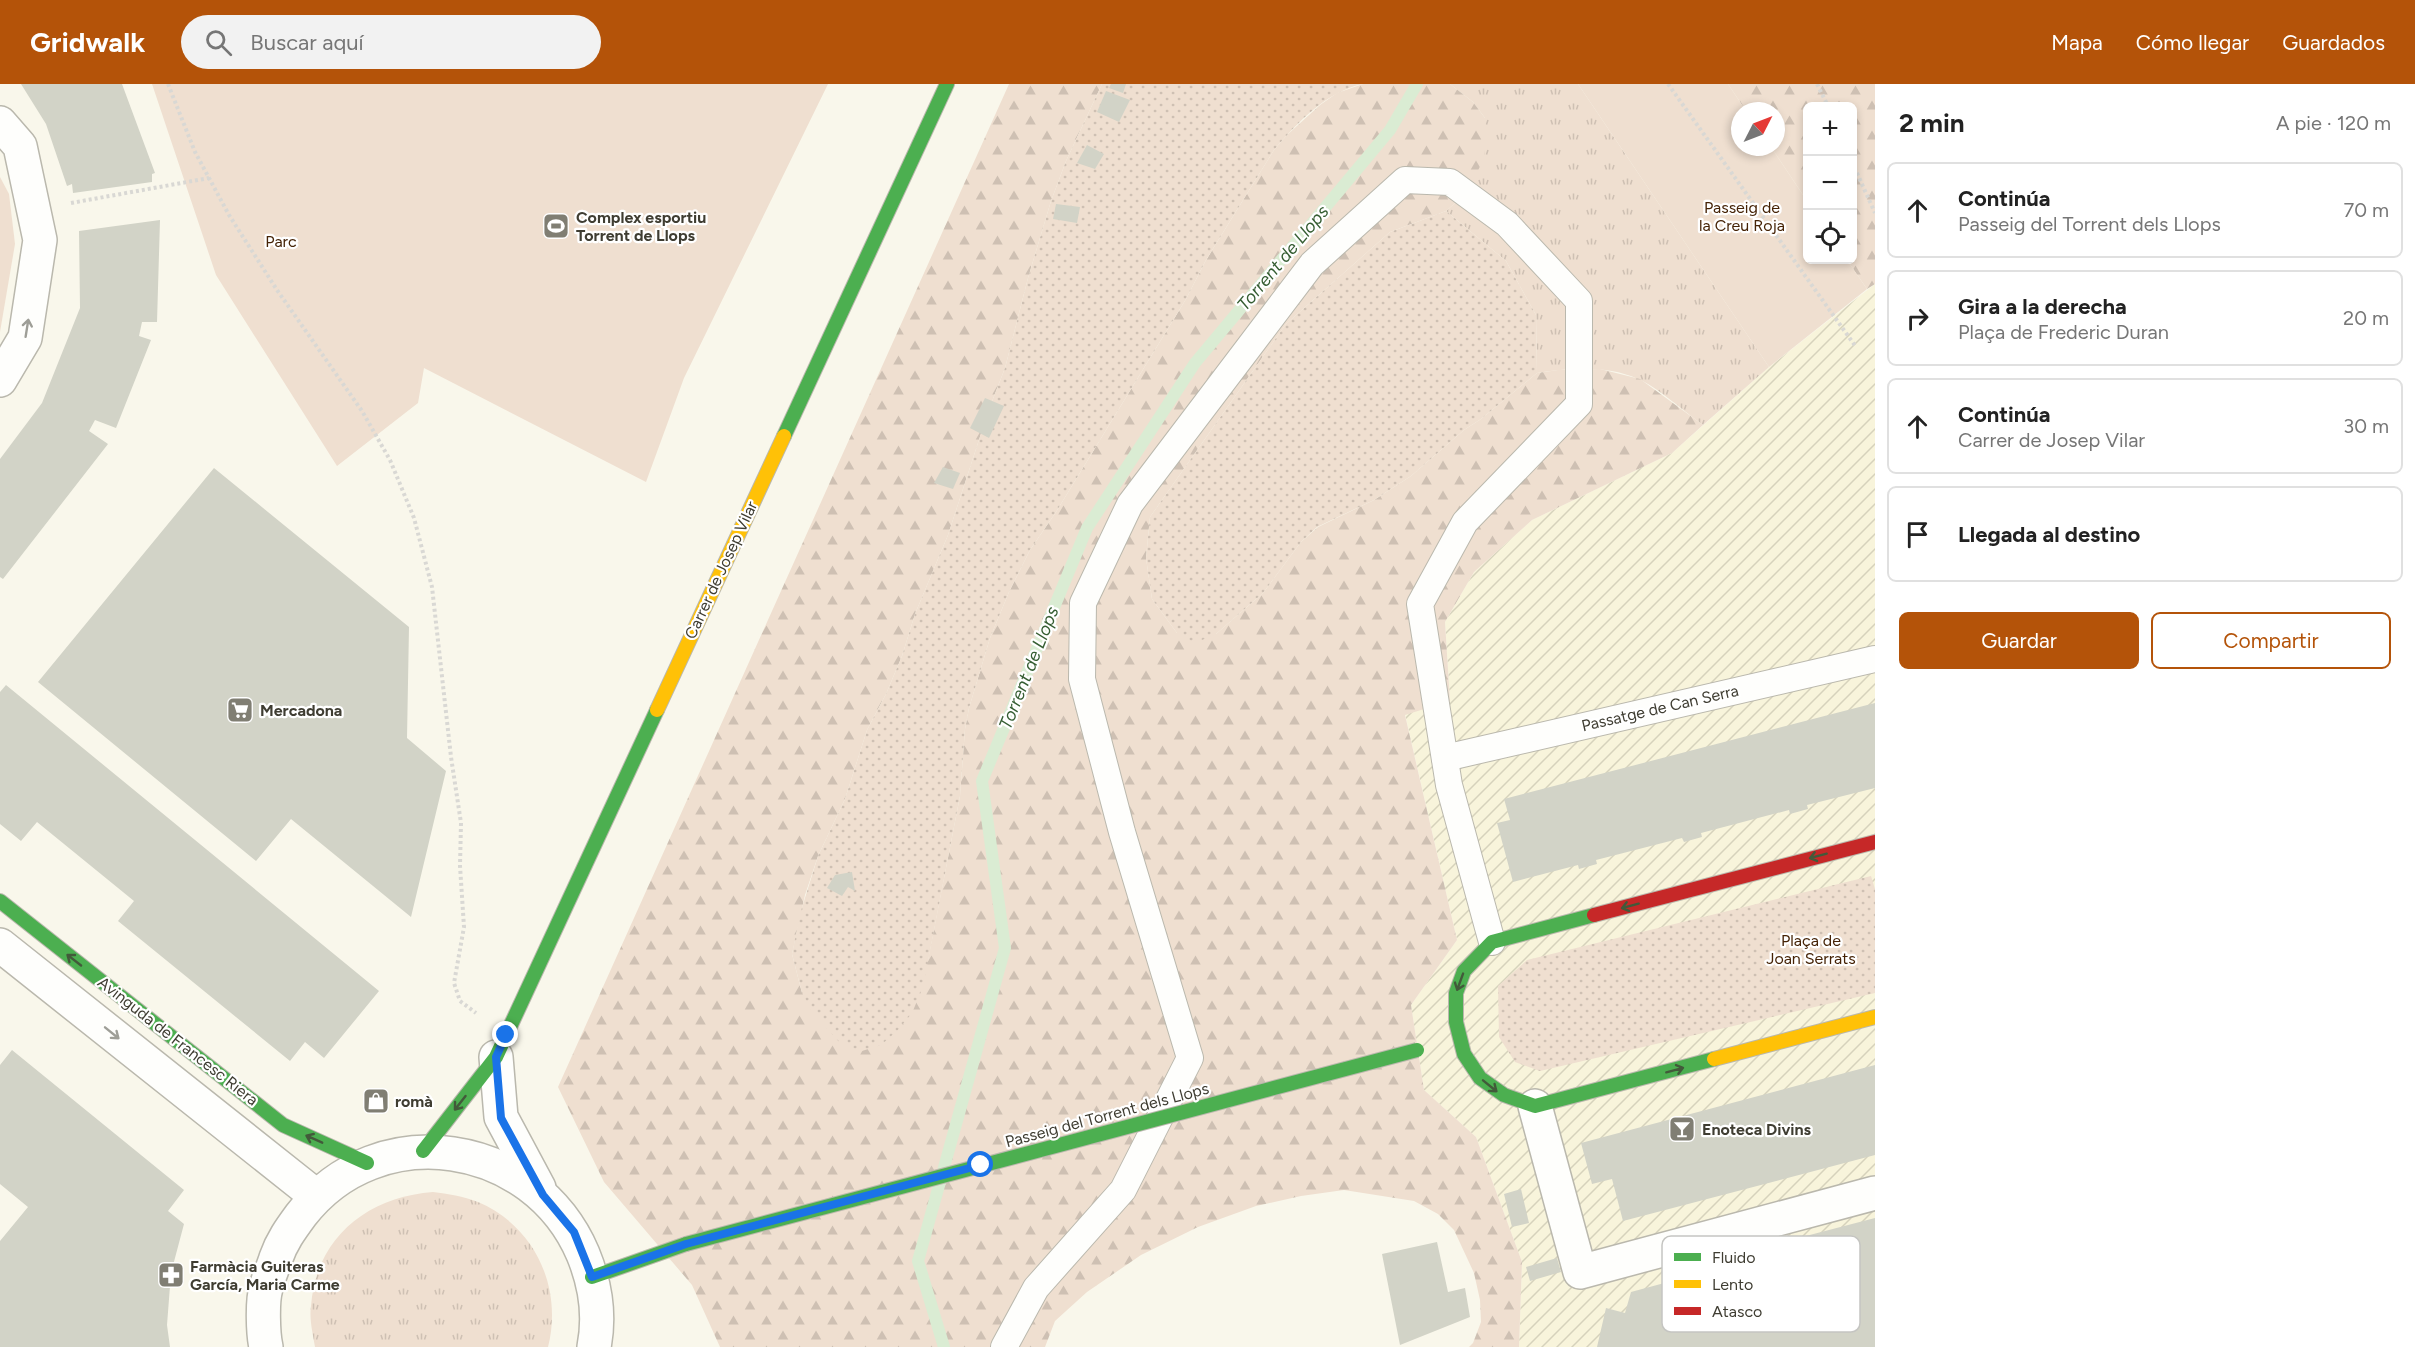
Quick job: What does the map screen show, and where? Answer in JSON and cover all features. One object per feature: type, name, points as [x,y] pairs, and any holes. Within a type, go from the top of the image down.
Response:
[{"type":"street","name":"Carrer de Josep Vilar","points":[[423,1151],[501,1046],[947,84]]},
{"type":"street","points":[[0,123],[20,146],[39,240],[25,338],[0,380]]},
{"type":"street","points":[[1875,842],[1492,942],[1474,957],[1460,978],[1453,1004],[1452,1040],[1467,1063],[1498,1093],[1535,1106],[1875,1017]]},
{"type":"street","name":"Avinguda de Francesc Riera","points":[[0,901],[283,1125],[367,1163]]},
{"type":"street","points":[[4,957],[34,928]]},
{"type":"street","name":"Avinguda de Francesc Riera","points":[[4,957],[316,1196]]},
{"type":"street","name":"Carrer de Josep Vilar","points":[[501,1046],[501,1118],[543,1195]]},
{"type":"street","name":"Passeig del Torrent dels Llops","points":[[592,1277],[686,1244],[1422,1049]]},
{"type":"street","points":[[1535,1106],[1580,1272],[1662,1250]]},
{"type":"street","points":[[266,1347],[265,1290],[283,1239],[316,1196],[340,1177],[367,1163],[423,1151],[466,1155],[507,1170],[543,1195],[574,1232],[592,1277],[597,1329],[594,1347]]},
{"type":"street","points":[[1714,1236],[1875,1193]]},
{"type":"lane","points":[[1004,1347],[1036,1288],[1123,1190],[1190,1058],[1122,832],[1082,678],[1083,603],[1130,504],[1312,264],[1406,180],[1450,182],[1507,224],[1579,302],[1580,404],[1465,522],[1420,604],[1449,785],[1492,942]]},
{"type":"lane","name":"Passatge de Can Serra","points":[[1445,758],[1875,659]]},
{"type":"path","points":[[168,84],[195,152],[229,215],[277,290],[362,411],[390,460],[414,518],[432,587],[451,757],[461,823],[460,866],[464,927],[454,982],[460,1001],[501,1046]]},
{"type":"path","points":[[1668,84],[1856,348]]},
{"type":"path","points":[[1817,84],[1826,102]]},
{"type":"path","points":[[1857,173],[1875,213]]},
{"type":"path","points":[[34,210],[209,178]]},
{"type":"shaded area","points":[[1875,284],[1875,1347],[1519,1347],[1522,1262],[1476,1137],[1424,1090],[1411,1005],[1457,940],[1405,714],[1450,701],[1445,622],[1474,572],[1532,520],[1672,453],[1769,367]]},
{"type":"green space","name":"Complex esportiu Torrent de Llops","points":[[152,84],[828,84],[684,378],[646,482],[424,368],[418,403],[337,466],[216,275]]},
{"type":"green space","points":[[1009,84],[1102,84],[1066,161],[1051,201],[1005,368],[989,409],[948,535],[915,614],[902,656],[867,730],[845,799],[818,856],[805,895],[792,954],[802,993],[928,960],[960,796],[965,729],[969,708],[990,638],[1009,592],[1030,550],[1056,512],[1186,299],[1206,260],[1274,150],[1320,105],[1337,93],[1363,84],[1450,84],[1473,102],[1485,118],[1487,140],[1483,160],[1474,179],[1462,197],[1446,211],[1390,232],[1286,324],[1150,517],[1146,558],[1152,599],[1177,633],[1216,634],[1263,593],[1301,542],[1318,527],[1374,500],[1411,476],[1464,430],[1537,373],[1600,369],[1640,379],[1703,425],[1672,453],[1532,520],[1474,572],[1445,622],[1450,701],[1405,715],[1457,940],[1411,1005],[1424,1090],[1476,1137],[1522,1262],[1519,1347],[1469,1347],[1473,1343],[1481,1322],[1480,1300],[1474,1273],[1454,1230],[1438,1214],[1414,1201],[1344,1190],[1256,1206],[1198,1227],[1141,1255],[1087,1292],[1055,1321],[1045,1347],[720,1347],[692,1285],[604,1182],[558,1087]]},
{"type":"green space","points":[[1102,84],[1363,84],[1337,93],[1325,101],[1303,119],[1274,150],[1206,260],[1186,299],[1056,512],[1030,550],[990,638],[969,708],[965,729],[960,796],[923,987],[912,1013],[898,1030],[881,1045],[862,1051],[841,1044],[812,1012],[802,993],[792,954],[800,914],[818,856],[845,799],[867,730],[902,656],[915,614],[948,535],[989,409],[1005,368],[1051,201],[1066,161]]},
{"type":"green space","points":[[1450,84],[1578,84],[1769,367],[1703,425],[1653,387],[1614,371],[1588,369],[1537,373],[1536,315],[1506,261],[1446,211],[1462,197],[1485,118],[1473,102]]},
{"type":"green space","name":"Passeig de la Creu Roja","points":[[1578,84],[1728,84],[1740,102],[1731,102],[1731,156],[1777,156],[1803,195],[1803,264],[1850,264],[1867,289],[1769,367]]},
{"type":"green space","points":[[1728,84],[1875,84],[1875,284],[1867,289],[1850,264],[1857,264],[1857,102],[1803,102],[1803,195],[1777,156],[1785,156],[1785,102],[1740,102]]},
{"type":"green space","points":[[0,177],[9,194],[15,244],[0,332]]},
{"type":"green space","points":[[1446,211],[1506,261],[1536,315],[1537,373],[1464,430],[1411,476],[1374,500],[1317,527],[1301,542],[1263,593],[1216,634],[1195,643],[1177,633],[1152,599],[1146,558],[1150,517],[1286,324],[1390,232]]},
{"type":"green space","name":"Plaça de Joan Serrats","points":[[1871,876],[1875,889],[1875,993],[1540,1071],[1515,1062],[1499,1037],[1498,986],[1527,960]]},
{"type":"green space","points":[[433,1192],[478,1202],[515,1226],[529,1243],[540,1261],[551,1303],[552,1325],[548,1347],[315,1347],[310,1316],[315,1282],[323,1260],[334,1241],[349,1225],[367,1212],[387,1202]]},
{"type":"building","points":[[21,84],[122,84],[155,173],[152,174],[152,182],[73,193],[72,184],[67,186],[46,124]]},
{"type":"building","points":[[1111,84],[1126,84],[1123,93],[1109,88]]},
{"type":"building","points":[[1106,91],[1130,100],[1119,122],[1097,112]]},
{"type":"building","points":[[1087,145],[1104,154],[1095,169],[1077,163]]},
{"type":"building","points":[[1056,204],[1080,207],[1077,223],[1053,219]]},
{"type":"building","points":[[160,220],[157,322],[142,322],[139,336],[151,340],[116,428],[95,420],[89,431],[108,444],[3,579],[0,577],[0,459],[42,403],[80,308],[79,231]]},
{"type":"building","points":[[985,398],[1004,406],[989,438],[970,428]]},
{"type":"building","points":[[943,467],[960,473],[953,489],[934,483]]},
{"type":"building","name":"Mercadona","points":[[214,468],[409,627],[407,738],[446,771],[411,917],[291,819],[256,861],[38,682]]},
{"type":"building","points":[[6,685],[379,991],[324,1058],[305,1042],[290,1061],[118,921],[134,901],[37,822],[21,841],[0,824],[0,692]]},
{"type":"building","points":[[1875,703],[1875,788],[1807,805],[1808,809],[1790,814],[1789,810],[1701,833],[1702,837],[1684,842],[1682,838],[1596,860],[1597,864],[1579,869],[1578,865],[1513,882],[1497,823],[1510,820],[1504,799]]},
{"type":"building","points":[[852,872],[855,891],[848,887],[842,896],[827,888],[835,875]]},
{"type":"building","points":[[12,1050],[184,1190],[168,1211],[184,1224],[171,1273],[167,1325],[170,1347],[0,1347],[0,1241],[28,1207],[0,1184],[0,1065]]},
{"type":"building","points":[[1875,1065],[1875,1155],[1623,1221],[1612,1179],[1592,1184],[1581,1143]]},
{"type":"building","points":[[1521,1189],[1529,1223],[1512,1227],[1504,1194]]},
{"type":"building","points":[[1875,1218],[1875,1347],[1597,1347],[1606,1308],[1625,1313],[1631,1292],[1662,1284],[1662,1332],[1860,1332],[1860,1236],[1806,1236]]},
{"type":"building","points":[[1437,1242],[1448,1292],[1465,1288],[1470,1317],[1400,1345],[1382,1254]]},
{"type":"building","points":[[1557,1258],[1561,1272],[1530,1281],[1526,1267]]},
{"type":"waterway","name":"Torrent de Llops","points":[[944,1347],[918,1261],[1005,948],[982,781],[1087,528],[1195,363],[1390,130],[1417,84]]},
{"type":"traffic: fast","points":[[784,436],[947,84]]},
{"type":"traffic: fast","points":[[423,1151],[496,1057],[657,710]]},
{"type":"traffic: fast","points":[[0,901],[283,1125],[367,1163]]},
{"type":"traffic: fast","points":[[1594,915],[1492,942],[1464,971],[1456,993],[1456,1022],[1464,1054],[1480,1078],[1504,1095],[1535,1106],[1714,1059]]},
{"type":"traffic: fast","points":[[686,1244],[1417,1050]]},
{"type":"traffic: fast","points":[[592,1277],[686,1244]]},
{"type":"traffic: slow","points":[[657,710],[784,436]]},
{"type":"traffic: slow","points":[[1714,1059],[1875,1017]]},
{"type":"traffic: jam","points":[[1594,915],[1875,842]]},
{"type":"place","name":"Complex esportiu Torrent de Llops","points":[[556,226]]},
{"type":"place","name":"Mercadona","points":[[240,710]]},
{"type":"place","name":"romà","points":[[376,1101]]},
{"type":"place","name":"Enoteca Divins","points":[[1682,1129]]},
{"type":"place","name":"Farmàcia Guiteras García, Maria Carme","points":[[171,1275]]},
{"type":"route","points":[[506,1035],[496,1057],[501,1118],[543,1195],[574,1232],[592,1277],[686,1244],[981,1165]]},
{"type":"park label","name":"Parc","points":[[281,241]]}]
